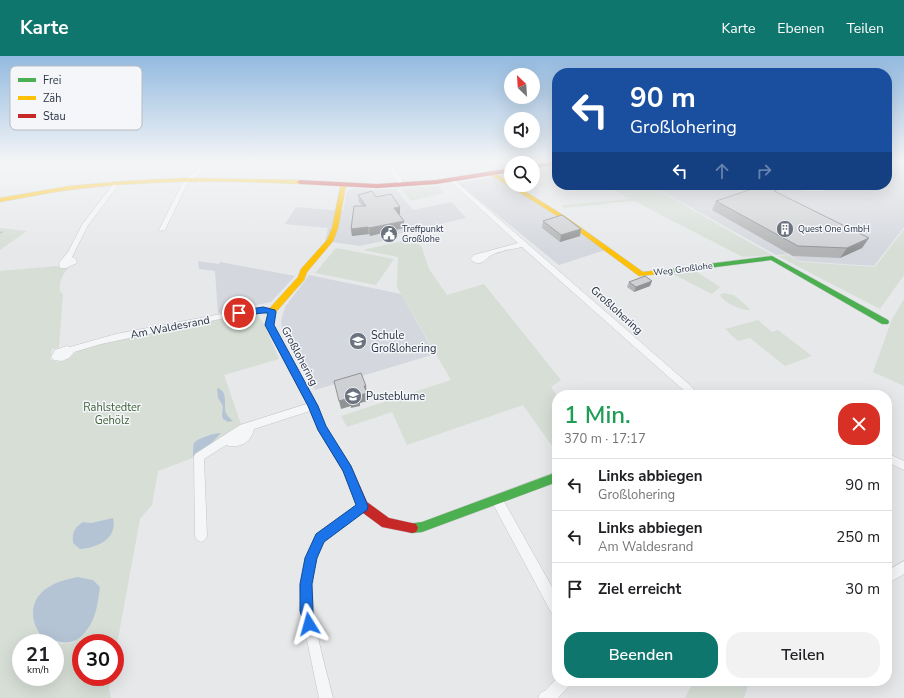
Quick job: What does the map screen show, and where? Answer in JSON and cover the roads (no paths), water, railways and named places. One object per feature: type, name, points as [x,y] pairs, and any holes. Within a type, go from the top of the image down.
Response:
[{"type":"street","points":[[0,200],[51,191]]},
{"type":"street","points":[[69,258],[80,232],[91,215],[110,191]]},
{"type":"street","points":[[162,230],[182,191]]},
{"type":"street","points":[[272,312],[330,241],[335,228],[342,191]]},
{"type":"street","name":"Großlohering","points":[[464,191],[690,390]]},
{"type":"street","name":"Weg Großlohe","points":[[520,191],[564,218],[642,274],[772,258],[885,322]]},
{"type":"street","points":[[490,252],[524,244]]},
{"type":"street","name":"Am Waldesrand","points":[[70,350],[112,339],[252,310],[272,312]]},
{"type":"street","name":"Großlohering","points":[[272,312],[269,325],[313,406],[321,427],[347,470],[363,506],[386,523],[412,528],[422,527],[552,479]]},
{"type":"street","points":[[201,536],[199,457],[243,428],[313,406]]},
{"type":"street","points":[[892,459],[904,466]]},
{"type":"street","points":[[497,500],[552,600]]},
{"type":"street","points":[[326,698],[306,611],[306,584],[311,558],[320,538],[363,506]]},
{"type":"street","points":[[892,575],[904,568]]},
{"type":"street","points":[[545,698],[551,695],[559,686]]},
{"type":"water","points":[[217,388],[223,392],[226,413],[233,421],[228,422],[223,419],[223,406],[218,398]]},
{"type":"water","points":[[221,433],[207,448],[193,456],[194,443],[196,441],[207,436]]},
{"type":"water","points":[[113,518],[114,525],[112,532],[105,541],[93,547],[80,549],[73,543],[74,531],[83,522],[91,523]]},
{"type":"water","points":[[78,577],[93,580],[100,587],[96,610],[89,626],[83,634],[72,634],[72,642],[66,643],[64,643],[64,634],[40,634],[33,617],[34,605],[37,598],[42,592],[62,581]]},
{"type":"place","name":"Quest One GmbH","points":[[785,229]]},
{"type":"place","name":"Treffpunkt Großlohe","points":[[389,234]]},
{"type":"place","name":"Schule Großlohering","points":[[358,341]]},
{"type":"place","name":"Pusteblume","points":[[353,396]]},
{"type":"park label","name":"Rahlstedter Gehölz","points":[[112,413]]}]
